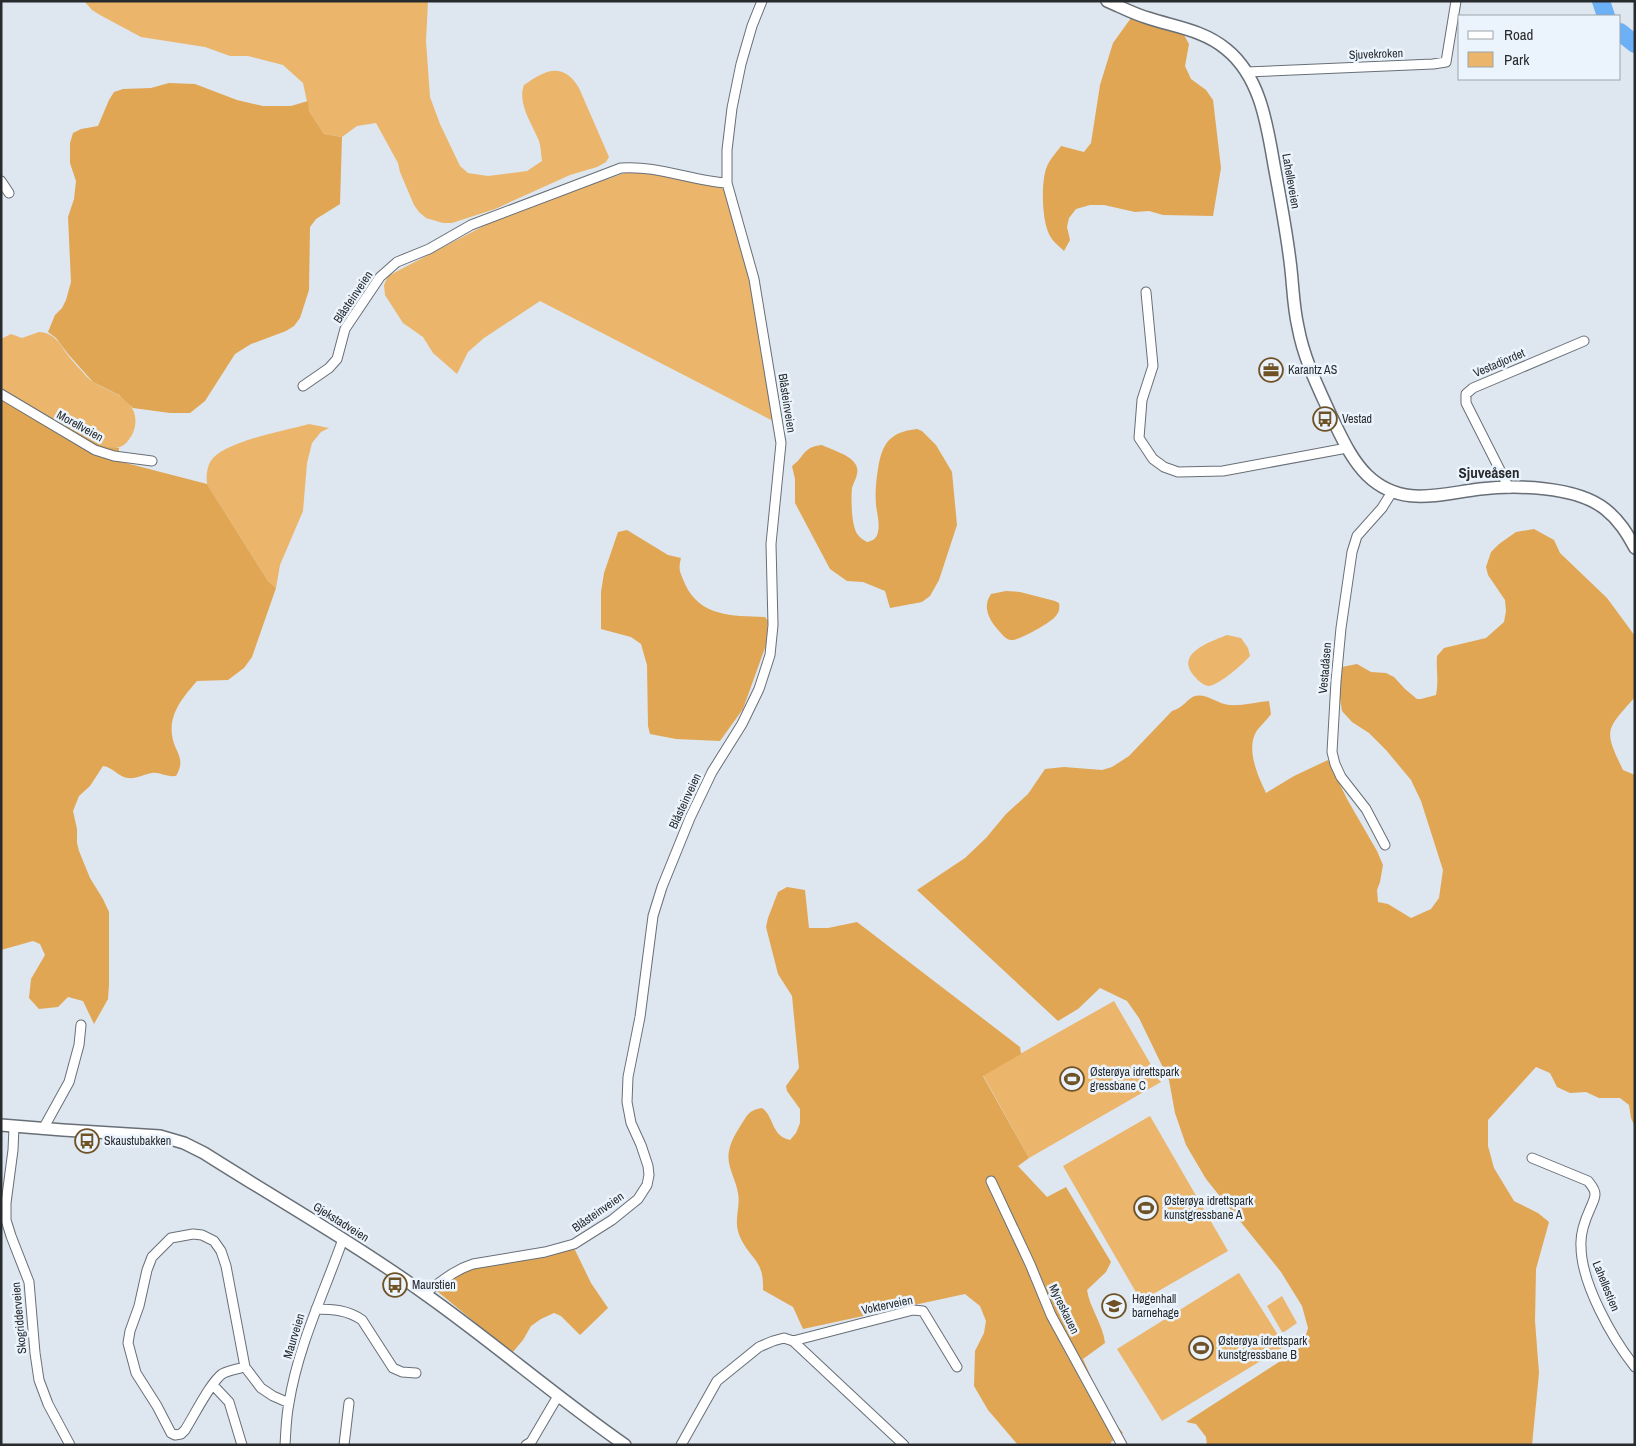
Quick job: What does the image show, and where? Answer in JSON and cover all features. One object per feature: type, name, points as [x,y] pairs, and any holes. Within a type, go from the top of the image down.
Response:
[{"type":"street","name":"Blåsteinveien","points":[[425,1293],[462,1268],[473,1264],[545,1252],[574,1244],[612,1220],[638,1199],[647,1184],[648,1166],[631,1123],[627,1102],[628,1077],[640,1017],[653,916],[665,879],[690,818],[712,772],[742,724],[759,689],[770,655],[773,625],[771,544],[781,443],[754,279],[727,183],[727,150],[732,108],[748,41],[762,1]]},
{"type":"street","name":"Lahelleveien","points":[[1107,1],[1140,16],[1189,29],[1207,36],[1236,58],[1246,72],[1262,107],[1270,142],[1285,223],[1295,312],[1304,350],[1314,378],[1347,448],[1367,475],[1382,487],[1406,496],[1509,488],[1551,490],[1573,494],[1604,508],[1624,528],[1635,548]]},
{"type":"street","name":"Sjuvekroken","points":[[1246,72],[1446,62],[1456,1]]},
{"type":"street","name":"Blåsteinveien","points":[[303,386],[329,368],[337,359],[345,329],[373,287],[387,270],[397,262],[429,249],[471,225],[621,168],[637,166],[653,168],[712,182],[727,183]]},
{"type":"street","points":[[1,181],[9,193]]},
{"type":"street","points":[[1146,292],[1153,366],[1142,400],[1139,438],[1153,459],[1164,467],[1178,472],[1223,471],[1347,448]]},
{"type":"street","name":"Vestadjordet","points":[[1509,488],[1466,403],[1466,394],[1473,388],[1584,341]]},
{"type":"street","name":"Morellveien","points":[[1,394],[95,450],[114,456],[152,461]]},
{"type":"street","name":"Vestadåsen","points":[[1386,845],[1366,809],[1341,777],[1332,752],[1336,681],[1352,552],[1357,536],[1382,508],[1392,492]]},
{"type":"street","points":[[43,1129],[69,1082],[81,1025]]},
{"type":"street","name":"Gjekstadveien","points":[[1,1125],[132,1133],[172,1138],[204,1153],[343,1239],[425,1293],[558,1396],[625,1445]]},
{"type":"street","name":"Skogridderveien","points":[[14,1127],[6,1220],[29,1282],[39,1380],[48,1404],[70,1445]]},
{"type":"street","name":"Lahellestien","points":[[1532,1158],[1588,1181],[1594,1188],[1595,1196],[1584,1223],[1580,1244],[1582,1264],[1599,1307],[1617,1340],[1635,1367]]},
{"type":"street","name":"Myreskauen","points":[[991,1181],[1030,1264],[1051,1315],[1122,1445]]},
{"type":"street","points":[[245,1367],[222,1375],[212,1385],[185,1430],[181,1434],[175,1435],[171,1433],[158,1406],[136,1373],[128,1343],[152,1257],[171,1238],[181,1235],[202,1235],[214,1241],[221,1251],[226,1266],[245,1367],[261,1388],[289,1403]]},
{"type":"street","name":"Maurveien","points":[[284,1445],[289,1403],[295,1378],[316,1309],[343,1239]]},
{"type":"street","points":[[316,1309],[333,1309],[355,1314],[362,1320],[393,1368],[402,1372],[416,1373]]},
{"type":"street","name":"Vokterveien","points":[[681,1445],[717,1381],[759,1347],[773,1340],[784,1338],[793,1340],[913,1310],[923,1311],[957,1367]]},
{"type":"street","points":[[793,1340],[904,1445]]},
{"type":"street","points":[[212,1385],[230,1402],[242,1445]]},
{"type":"street","points":[[530,1444],[558,1396]]},
{"type":"street","points":[[344,1445],[349,1403]]},
{"type":"green space","points":[[84,1],[428,1],[426,41],[430,97],[440,124],[460,166],[468,173],[488,176],[527,171],[542,161],[539,141],[526,113],[522,92],[524,85],[539,75],[553,71],[567,74],[579,88],[609,157],[606,162],[597,167],[570,175],[495,209],[452,223],[443,223],[426,218],[414,205],[398,163],[376,123],[357,126],[342,137],[324,134],[309,111],[303,83],[283,65],[248,56],[230,56],[205,47],[141,37],[92,10]]},
{"type":"green space","points":[[630,171],[706,180],[728,191],[752,294],[773,421],[540,301],[484,338],[468,352],[457,374],[433,353],[423,337],[403,323],[385,295],[384,285],[388,276],[497,219],[583,185]]},
{"type":"green space","points":[[39,332],[49,334],[56,339],[72,360],[92,381],[118,395],[129,404],[135,414],[135,427],[124,445],[114,448],[99,444],[1,390],[1,339],[11,334],[22,338]]},
{"type":"green space","points":[[309,424],[329,428],[321,432],[312,443],[307,463],[303,511],[280,565],[276,588],[268,581],[207,484],[207,470],[213,458],[232,446],[258,437]]},
{"type":"green space","points":[[1227,635],[1241,638],[1248,648],[1250,656],[1225,678],[1213,685],[1206,685],[1197,679],[1190,670],[1188,662],[1196,650],[1203,645]]},
{"type":"green space","name":"Østerøya idrettspark gressbane C","points":[[1114,1001],[1161,1082],[1029,1158],[983,1075]]},
{"type":"green space","name":"Østerøya idrettspark kunstgressbane A","points":[[1150,1116],[1228,1251],[1141,1301],[1063,1166]]},
{"type":"green space","name":"Østerøya idrettspark kunstgressbane B","points":[[1239,1273],[1285,1346],[1162,1421],[1117,1349]]},
{"type":"green space","points":[[1282,1296],[1297,1323],[1284,1332],[1282,1332],[1267,1306]]},
{"type":"shaded area","points":[[1131,18],[1184,35],[1189,44],[1185,66],[1191,79],[1206,90],[1213,100],[1221,168],[1213,216],[1163,215],[1149,211],[1135,212],[1104,205],[1090,205],[1076,209],[1069,218],[1067,227],[1070,240],[1064,251],[1050,237],[1045,220],[1043,192],[1046,169],[1061,146],[1084,152],[1091,143],[1100,85],[1113,43]]},
{"type":"shaded area","points":[[169,83],[195,84],[237,100],[263,106],[291,106],[308,101],[309,111],[324,134],[342,137],[340,204],[316,219],[310,227],[309,290],[300,318],[294,326],[286,331],[251,344],[235,354],[205,401],[190,413],[170,413],[133,408],[119,395],[93,382],[56,338],[48,332],[55,315],[62,308],[66,300],[71,282],[68,217],[74,199],[76,181],[70,163],[70,143],[73,133],[81,129],[98,126],[114,92],[123,89],[151,88]]},
{"type":"shaded area","points":[[1,390],[99,444],[119,448],[118,461],[207,484],[268,581],[276,588],[252,657],[244,668],[228,680],[197,681],[178,705],[172,727],[173,741],[180,760],[176,776],[152,773],[128,778],[103,766],[90,786],[79,796],[73,811],[79,851],[90,878],[109,912],[108,999],[94,1024],[83,1001],[68,997],[58,1007],[39,1009],[29,998],[31,979],[45,955],[40,944],[33,941],[1,950]]},
{"type":"shaded area","points":[[917,429],[922,431],[936,445],[952,472],[957,525],[939,580],[930,596],[922,602],[890,608],[885,591],[863,582],[847,581],[830,569],[795,503],[795,479],[792,466],[807,450],[822,445],[854,461],[857,471],[852,488],[854,526],[859,536],[869,542],[876,538],[879,529],[876,492],[878,469],[882,453],[893,436]]},
{"type":"shaded area","points":[[1534,529],[1554,540],[1560,553],[1607,598],[1635,636],[1635,697],[1613,724],[1610,738],[1623,770],[1635,775],[1635,1127],[1629,1105],[1620,1098],[1599,1098],[1586,1092],[1570,1093],[1557,1087],[1550,1073],[1536,1067],[1488,1120],[1488,1146],[1494,1168],[1514,1201],[1538,1213],[1549,1222],[1536,1269],[1535,1321],[1539,1373],[1532,1445],[1207,1445],[1206,1437],[1196,1424],[1186,1422],[1303,1345],[1308,1328],[1302,1306],[1281,1272],[1206,1179],[1186,1145],[1175,1113],[1169,1080],[1139,1018],[1127,1001],[1100,988],[1078,1009],[1058,1021],[917,890],[965,858],[986,838],[1006,814],[1028,794],[1045,769],[1064,767],[1102,770],[1112,767],[1129,756],[1172,711],[1179,708],[1192,697],[1199,695],[1229,705],[1269,701],[1271,714],[1256,732],[1252,747],[1254,763],[1266,793],[1294,776],[1328,760],[1383,865],[1377,890],[1378,902],[1388,904],[1411,918],[1431,909],[1439,898],[1443,870],[1421,801],[1411,780],[1386,750],[1369,733],[1352,722],[1342,711],[1339,691],[1342,667],[1357,664],[1371,672],[1386,673],[1394,677],[1417,699],[1436,695],[1437,656],[1444,648],[1486,638],[1504,622],[1505,600],[1488,575],[1486,567],[1491,552],[1516,532]]},
{"type":"shaded area","points":[[627,530],[668,555],[681,558],[680,568],[685,584],[691,595],[708,609],[730,615],[765,617],[768,621],[766,645],[743,709],[720,741],[676,739],[650,734],[648,726],[647,665],[641,644],[631,637],[601,629],[601,592],[604,573],[618,532]]},
{"type":"shaded area","points":[[1006,591],[1020,592],[1055,601],[1059,603],[1058,612],[1052,620],[1034,631],[1015,640],[1009,640],[992,622],[987,609],[988,599],[991,594]]},
{"type":"shaded area","points":[[787,887],[805,890],[809,928],[828,928],[857,922],[1020,1047],[1021,1054],[983,1076],[1029,1158],[1018,1166],[1047,1197],[1066,1187],[1111,1262],[1106,1272],[1087,1290],[1102,1329],[1105,1343],[1083,1359],[1108,1415],[1123,1433],[1111,1442],[1111,1445],[1018,1445],[988,1410],[974,1386],[975,1351],[984,1333],[986,1321],[980,1306],[965,1294],[803,1329],[793,1307],[763,1290],[762,1272],[738,1233],[739,1199],[728,1157],[734,1138],[746,1117],[757,1109],[762,1108],[779,1134],[790,1140],[796,1133],[800,1123],[800,1109],[787,1091],[786,1086],[799,1068],[792,996],[778,974],[766,927],[778,892]]},
{"type":"shaded area","points":[[574,1248],[591,1283],[608,1308],[580,1335],[561,1316],[554,1313],[531,1326],[523,1340],[512,1353],[437,1291],[452,1277],[470,1268],[532,1259]]},
{"type":"waterway","points":[[1601,1],[1606,15]]},
{"type":"waterway","points":[[1621,33],[1635,44]]},
{"type":"place","name":"Karantz AS","points":[[1271,370]]},
{"type":"place","name":"Vestad","points":[[1325,419]]},
{"type":"place","name":"Østerøya idrettspark gressbane C","points":[[1072,1079]]},
{"type":"place","name":"Skaustubakken","points":[[87,1141]]},
{"type":"place","name":"Østerøya idrettspark kunstgressbane A","points":[[1146,1208]]},
{"type":"place","name":"Maurstien","points":[[395,1285]]},
{"type":"place","name":"Høgenhall barnehage","points":[[1114,1306]]},
{"type":"place","name":"Østerøya idrettspark kunstgressbane B","points":[[1201,1348]]},
{"type":"district","name":"Sjuveåsen","points":[[1489,472]]}]
